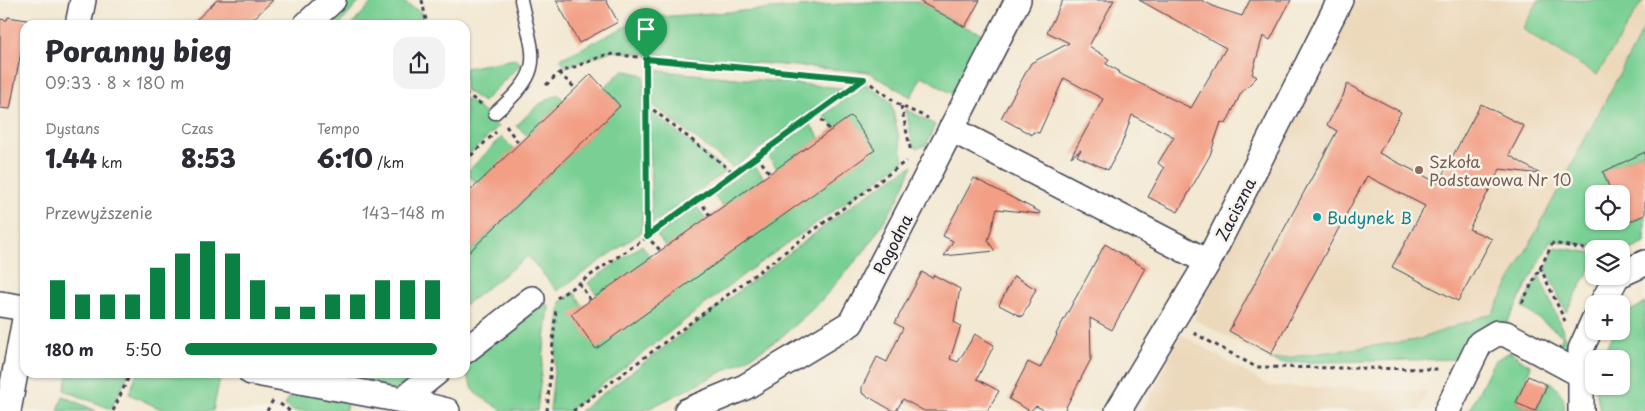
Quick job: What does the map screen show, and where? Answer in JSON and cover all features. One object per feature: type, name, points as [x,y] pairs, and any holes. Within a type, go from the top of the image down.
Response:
[{"type":"street","points":[[79,20],[83,0]]},
{"type":"street","points":[[311,20],[333,0]]},
{"type":"street","name":"Pogodna","points":[[688,411],[745,387],[851,323],[1018,0]]},
{"type":"street","name":"Zaciszna","points":[[1118,411],[1208,262],[1340,0]]},
{"type":"street","points":[[951,129],[1208,262]]},
{"type":"street","points":[[1630,270],[1645,262]]},
{"type":"street","points":[[470,347],[532,299]]},
{"type":"street","points":[[0,304],[20,307]]},
{"type":"street","points":[[1447,411],[1480,343],[1488,336],[1497,333],[1506,334],[1580,374]]},
{"type":"street","points":[[1581,411],[1581,349],[1585,340]]},
{"type":"street","points":[[8,411],[20,346]]},
{"type":"street","points":[[283,378],[402,400],[447,411]]},
{"type":"street","points":[[402,400],[430,378]]},
{"type":"lane","points":[[495,113],[518,93],[532,70],[533,56],[521,0]]},
{"type":"path","points":[[422,0],[426,20]]},
{"type":"path","points":[[576,89],[558,73],[608,54],[864,79],[901,106],[951,129]]},
{"type":"path","points":[[646,59],[647,236],[661,251]]},
{"type":"path","points":[[532,299],[557,298],[699,199],[864,79]]},
{"type":"path","points":[[646,105],[734,173]]},
{"type":"path","points":[[572,411],[912,156],[901,106]]},
{"type":"path","points":[[817,113],[830,131]]},
{"type":"path","points":[[504,124],[519,144]]},
{"type":"path","points":[[758,156],[770,174]]},
{"type":"path","points":[[699,199],[710,216]]},
{"type":"path","points":[[1522,303],[1553,243],[1585,249]]},
{"type":"path","points":[[1540,267],[1565,321]]},
{"type":"path","points":[[579,283],[591,301]]},
{"type":"path","points":[[547,411],[557,298]]},
{"type":"path","points":[[1172,320],[1256,367],[1468,370]]},
{"type":"path","points":[[113,411],[128,378]]},
{"type":"shaded area","name":"Szkoła Podstawowa Nr 10","points":[[1354,0],[1645,0],[1645,26],[1493,313],[1416,340],[1270,360],[1194,319]]},
{"type":"shaded area","points":[[1181,334],[1269,386],[1428,391],[1419,411],[1143,411]]},
{"type":"green space","points":[[350,0],[361,0],[343,20],[328,20]]},
{"type":"green space","points":[[374,0],[399,0],[421,12],[423,20],[356,20]]},
{"type":"green space","points":[[1539,0],[1643,0],[1597,75],[1522,29]]},
{"type":"green space","points":[[869,2],[921,2],[965,27],[982,33],[952,94],[922,76],[911,97],[868,72],[611,51],[566,67],[560,59],[643,18]]},
{"type":"green space","points":[[1645,26],[1645,152],[1603,172],[1608,185],[1585,185],[1585,230],[1630,230],[1630,221],[1645,215],[1645,243],[1630,250],[1630,240],[1585,240],[1585,245],[1551,240],[1506,325],[1459,359],[1280,363],[1270,360],[1416,340],[1493,313]]},
{"type":"green space","points":[[515,59],[521,64],[483,102],[470,93],[470,67]]},
{"type":"green space","points":[[623,70],[644,75],[642,232],[557,291],[528,256],[470,301],[470,251],[620,106],[604,88]]},
{"type":"green space","points":[[650,70],[843,88],[733,168],[653,105]]},
{"type":"green space","points":[[866,84],[891,102],[904,161],[747,272],[568,411],[550,411],[561,302],[574,292],[583,306],[572,315],[596,348],[835,127],[824,115]]},
{"type":"green space","points":[[558,94],[564,100],[528,136],[516,126],[538,105]]},
{"type":"green space","points":[[470,101],[498,127],[470,153]]},
{"type":"green space","points":[[906,109],[935,125],[926,145],[918,148],[913,146]]},
{"type":"green space","points":[[649,110],[726,171],[652,224]]},
{"type":"green space","points":[[810,124],[820,138],[777,169],[768,155]]},
{"type":"green space","points":[[502,137],[514,149],[478,184],[470,177],[470,169]]},
{"type":"green space","points":[[754,165],[764,178],[723,207],[713,195]]},
{"type":"green space","points":[[913,165],[897,201],[866,249],[818,304],[779,339],[742,362],[644,411],[580,411],[862,198]]},
{"type":"green space","points":[[697,207],[706,219],[666,247],[657,235]]},
{"type":"green space","points":[[642,245],[651,258],[598,296],[588,283]]},
{"type":"green space","points":[[1555,247],[1585,252],[1585,278],[1566,312],[1546,269]]},
{"type":"green space","points":[[1539,275],[1572,352],[1558,355],[1554,353],[1563,336],[1522,307]]},
{"type":"green space","points":[[543,303],[549,306],[537,411],[503,411],[475,393],[468,378],[470,378],[470,362]]},
{"type":"green space","points":[[1645,303],[1645,411],[1600,411],[1597,395],[1630,395],[1630,350],[1605,350],[1610,340],[1630,340],[1630,311]]},
{"type":"green space","points":[[1510,352],[1531,366],[1516,403],[1534,411],[1469,411],[1494,361]]},
{"type":"green space","points":[[67,378],[126,378],[111,409],[64,390]]},
{"type":"green space","points":[[135,378],[220,378],[213,411],[165,411],[129,394]]},
{"type":"green space","points":[[367,378],[420,378],[403,393],[369,384]]},
{"type":"green space","points":[[1549,381],[1561,394],[1564,402],[1564,411],[1535,411]]},
{"type":"green space","points":[[300,391],[348,396],[346,411],[293,411],[285,405],[289,398]]},
{"type":"green space","points":[[63,396],[96,411],[58,411]]},
{"type":"building","points":[[217,0],[273,0],[252,20],[196,20]]},
{"type":"building","points":[[556,0],[606,0],[618,22],[579,43]]},
{"type":"building","points":[[917,0],[980,0],[965,27]]},
{"type":"building","points":[[1063,0],[1114,0],[1089,46],[1109,59],[1106,64],[1119,71],[1118,73],[1191,108],[1226,48],[1139,0],[1201,0],[1217,8],[1242,16],[1250,0],[1291,0],[1270,40],[1263,36],[1252,74],[1257,77],[1241,93],[1226,124],[1221,122],[1210,155],[1178,212],[1148,197],[1164,168],[1158,163],[1174,137],[1132,115],[1121,146],[1108,170],[1077,156],[1081,150],[1071,157],[1103,99],[1064,78],[1039,133],[1033,132],[1032,135],[1001,118],[1031,63],[1069,43],[1047,32]]},
{"type":"building","points":[[8,17],[27,20],[20,20],[20,57],[10,109],[0,108],[0,19],[7,20]]},
{"type":"building","points":[[591,74],[620,106],[470,251],[470,191]]},
{"type":"building","name":"Budynek B","points":[[1347,84],[1401,112],[1379,153],[1438,183],[1481,104],[1524,126],[1509,155],[1540,174],[1500,169],[1469,229],[1492,239],[1458,301],[1392,267],[1425,206],[1367,176],[1271,354],[1229,331],[1337,131],[1327,125],[1343,96]]},
{"type":"building","points":[[851,116],[875,150],[596,349],[571,314]]},
{"type":"building","points":[[1645,152],[1645,215],[1630,221],[1630,185],[1608,185],[1603,172]]},
{"type":"building","points":[[974,178],[1040,212],[1040,214],[997,209],[988,241],[995,251],[944,256],[953,241],[943,236]]},
{"type":"building","points":[[1105,244],[1145,268],[1112,330],[1090,318],[1091,359],[1064,411],[1046,411],[1036,406],[1030,411],[1009,399],[1028,362],[1040,368],[1056,334]]},
{"type":"building","points":[[922,272],[932,278],[934,275],[960,289],[954,322],[961,326],[950,359],[958,362],[975,334],[994,345],[977,379],[999,391],[987,411],[924,411],[903,399],[896,411],[893,411],[862,393],[862,387],[877,357],[887,362],[903,328],[895,323]]},
{"type":"building","points":[[1014,276],[1036,289],[1022,317],[999,305]]},
{"type":"building","points":[[1528,376],[1547,385],[1535,411],[1516,403]]},
{"type":"place","name":"Szkoła Podstawowa Nr 10","points":[[1419,170]]},
{"type":"place","name":"Budynek B","points":[[1317,217]]},
{"type":"route","points":[[646,59],[719,66],[864,79],[647,236],[646,59]]}]
